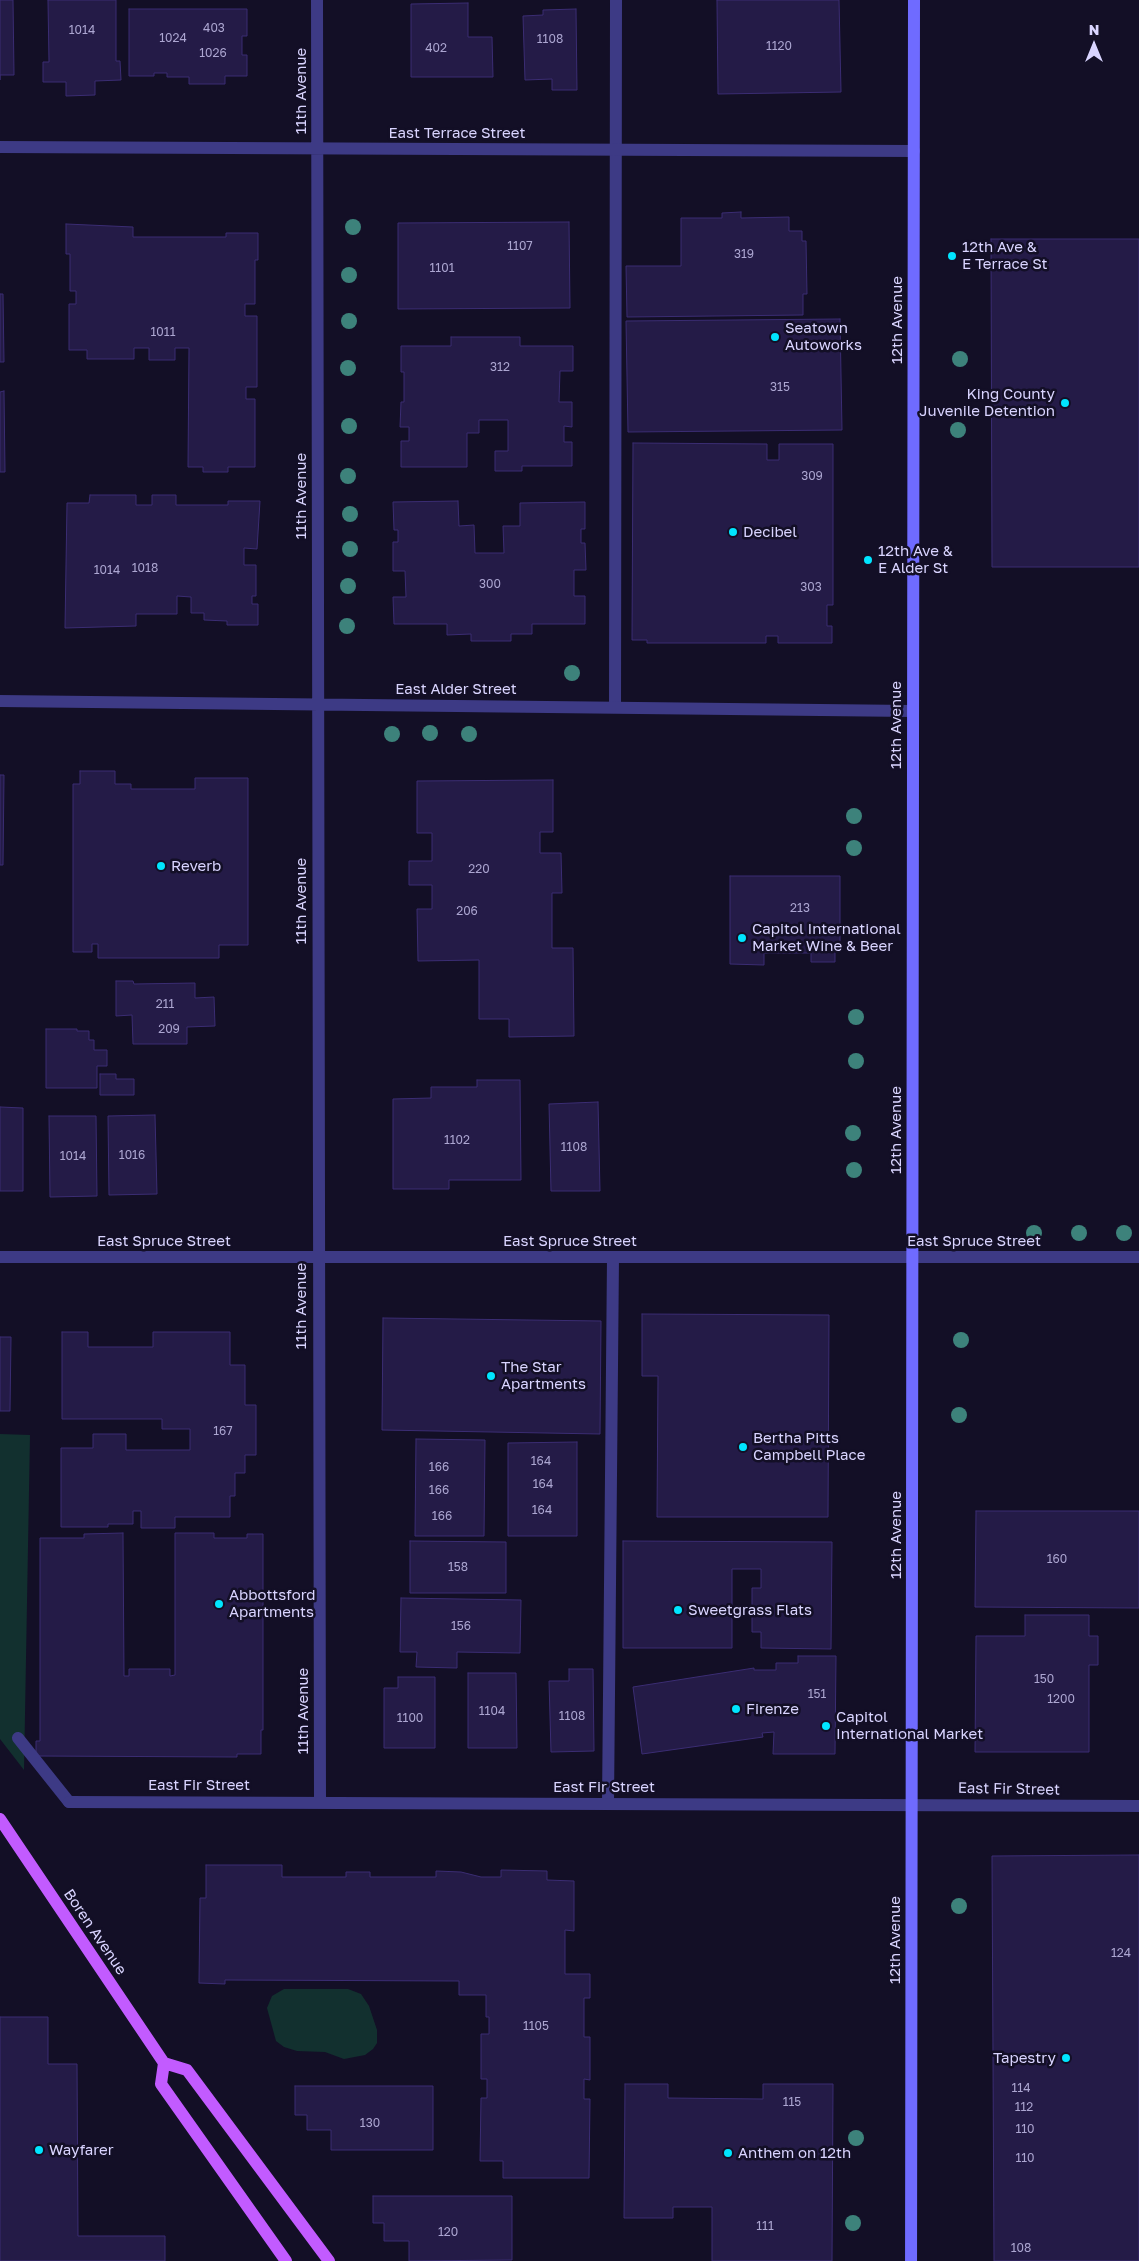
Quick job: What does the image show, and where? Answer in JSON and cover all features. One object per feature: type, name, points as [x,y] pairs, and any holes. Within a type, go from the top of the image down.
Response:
[{"type":"main road","name":"12th Avenue","points":[[911,2261],[914,0]]},
{"type":"main road","name":"Boren Avenue","points":[[0,1819],[164,2063]]},
{"type":"main road","points":[[286,2261],[161,2084],[164,2063],[187,2070],[329,2261]]},
{"type":"street","name":"11th Avenue","points":[[317,0],[317,1256],[320,1802]]},
{"type":"street","points":[[615,706],[616,0]]},
{"type":"street","name":"East Terrace Street","points":[[0,147],[914,151]]},
{"type":"street","name":"East Alder Street","points":[[0,700],[912,711]]},
{"type":"street","name":"East Spruce Street","points":[[0,1257],[1139,1257]]},
{"type":"street","points":[[608,1803],[613,1257]]},
{"type":"street","name":"East Fir Street","points":[[18,1738],[69,1802],[1139,1806]]},
{"type":"green space","points":[[0,1434],[30,1435],[24,1770],[0,1739]]},
{"type":"green space","points":[[284,1989],[348,1989],[361,1994],[369,2006],[377,2030],[377,2043],[365,2055],[344,2059],[325,2052],[297,2051],[284,2047],[276,2041],[267,2008],[272,1996]]},
{"type":"building","points":[[0,0],[13,0],[14,75],[0,75]]},
{"type":"building","points":[[48,0],[116,0],[116,61],[120,61],[121,80],[95,81],[95,95],[66,96],[66,82],[43,82],[43,62],[49,62]]},
{"type":"building","points":[[717,0],[839,0],[841,92],[718,94]]},
{"type":"building","points":[[468,3],[468,37],[492,37],[493,77],[411,77],[411,4]]},
{"type":"building","points":[[129,9],[247,9],[247,36],[242,36],[242,55],[247,55],[247,76],[225,76],[225,84],[189,84],[189,77],[167,77],[167,73],[154,73],[154,76],[129,76]]},
{"type":"building","points":[[576,9],[577,90],[552,90],[552,79],[525,80],[523,16],[543,15],[543,10]]},
{"type":"building","points":[[741,212],[741,218],[789,217],[789,231],[802,231],[802,241],[806,241],[807,294],[803,294],[803,315],[627,317],[626,266],[681,266],[681,218],[722,218],[722,213]]},
{"type":"building","points":[[569,222],[570,308],[398,309],[398,223]]},
{"type":"building","points":[[66,224],[133,227],[133,237],[226,237],[226,233],[258,233],[258,260],[255,260],[255,304],[245,304],[245,316],[257,316],[257,387],[246,387],[246,399],[255,399],[255,467],[228,467],[228,472],[203,472],[203,467],[188,467],[189,348],[175,348],[175,360],[149,360],[149,348],[134,348],[134,359],[87,359],[87,350],[69,350],[69,304],[76,304],[76,291],[70,291],[70,254],[66,254]]},
{"type":"building","name":"King County Juvenile Detention","points":[[991,239],[1139,239],[1139,567],[992,567]]},
{"type":"building","points":[[0,294],[3,294],[4,362],[0,362]]},
{"type":"building","points":[[840,319],[842,430],[628,432],[626,321]]},
{"type":"building","points":[[451,337],[520,337],[520,346],[573,346],[573,371],[560,371],[559,402],[572,402],[572,427],[564,426],[564,442],[572,442],[572,466],[522,466],[522,471],[495,471],[495,451],[508,451],[508,420],[479,420],[479,433],[467,433],[467,467],[401,467],[401,441],[409,441],[409,427],[400,427],[401,402],[404,402],[404,372],[401,372],[401,346],[451,346]]},
{"type":"building","points":[[4,391],[5,472],[0,472],[0,392]]},
{"type":"building","name":"Decibel","points":[[633,443],[767,444],[767,460],[779,460],[779,444],[833,444],[833,605],[827,605],[827,626],[832,626],[832,643],[778,643],[778,636],[766,636],[766,643],[647,643],[647,640],[632,640]]},
{"type":"building","points":[[90,495],[136,495],[136,505],[152,505],[152,495],[176,495],[176,505],[228,505],[228,501],[260,501],[257,549],[244,548],[244,565],[256,565],[256,596],[252,596],[252,604],[258,604],[258,625],[227,625],[227,621],[204,620],[204,613],[191,613],[191,597],[177,596],[177,614],[136,614],[136,626],[65,628],[67,503],[89,503]]},
{"type":"building","points":[[458,501],[459,526],[474,525],[475,553],[504,553],[503,526],[520,526],[520,503],[585,502],[585,529],[581,529],[581,543],[585,543],[586,570],[574,570],[574,596],[585,596],[585,624],[532,624],[532,634],[511,634],[511,641],[471,641],[471,634],[447,635],[447,624],[394,624],[393,597],[406,597],[405,571],[393,571],[393,542],[398,542],[398,530],[394,530],[393,502]]},
{"type":"building","name":"Reverb","points":[[80,771],[115,771],[115,784],[131,784],[131,789],[195,789],[195,778],[248,778],[248,945],[219,945],[219,958],[98,958],[98,944],[92,944],[92,952],[73,952],[73,784],[80,784]]},
{"type":"building","points":[[0,775],[4,775],[3,865],[0,865]]},
{"type":"building","points":[[553,780],[553,832],[540,832],[540,853],[561,853],[562,893],[552,893],[552,948],[573,948],[574,1036],[509,1037],[509,1019],[479,1019],[479,960],[418,961],[417,909],[432,909],[432,885],[409,885],[409,861],[432,861],[432,833],[417,833],[417,781]]},
{"type":"building","points":[[730,876],[840,876],[840,951],[835,951],[835,962],[811,962],[811,953],[764,953],[764,965],[730,964]]},
{"type":"building","points":[[116,981],[133,981],[134,984],[195,983],[195,998],[214,997],[215,1026],[187,1027],[187,1044],[133,1044],[132,1015],[116,1016]]},
{"type":"building","points":[[46,1029],[89,1031],[89,1040],[94,1040],[94,1050],[107,1050],[107,1066],[97,1066],[97,1088],[46,1088]]},
{"type":"building","points":[[100,1074],[116,1074],[116,1079],[134,1079],[134,1095],[100,1095]]},
{"type":"building","points":[[477,1080],[520,1080],[521,1180],[449,1180],[449,1189],[393,1189],[393,1099],[431,1098],[431,1087],[477,1087]]},
{"type":"building","points":[[598,1102],[600,1191],[551,1191],[549,1104]]},
{"type":"building","points":[[0,1107],[23,1108],[23,1191],[0,1191]]},
{"type":"building","points":[[155,1115],[157,1194],[109,1195],[108,1116]]},
{"type":"building","points":[[49,1116],[96,1116],[97,1196],[50,1197]]},
{"type":"building","name":"Bertha Pitts Campbell Place","points":[[642,1314],[829,1315],[828,1517],[657,1517],[658,1376],[642,1376]]},
{"type":"building","name":"The Star Apartments","points":[[383,1318],[601,1321],[600,1434],[382,1430]]},
{"type":"building","points":[[62,1332],[88,1332],[88,1347],[153,1347],[153,1332],[230,1332],[230,1365],[245,1365],[245,1405],[256,1405],[256,1455],[245,1455],[245,1473],[235,1473],[235,1496],[230,1496],[230,1517],[175,1517],[175,1528],[141,1528],[141,1511],[133,1511],[133,1524],[108,1524],[108,1527],[61,1527],[61,1448],[93,1448],[93,1434],[126,1434],[126,1450],[190,1450],[190,1429],[162,1429],[162,1419],[62,1419]]},
{"type":"building","points":[[0,1337],[11,1337],[10,1411],[0,1411]]},
{"type":"building","points":[[416,1439],[485,1440],[484,1536],[415,1536]]},
{"type":"building","points":[[577,1442],[577,1536],[508,1536],[508,1443]]},
{"type":"building","points":[[976,1511],[1139,1511],[1139,1608],[975,1607]]},
{"type":"building","name":"Abbottsford Apartments","points":[[123,1533],[124,1676],[129,1676],[129,1669],[170,1669],[170,1676],[175,1675],[175,1533],[214,1533],[214,1538],[247,1538],[247,1534],[263,1534],[263,1730],[261,1730],[261,1754],[237,1754],[237,1757],[36,1756],[36,1741],[40,1741],[40,1538],[84,1538],[84,1534]]},
{"type":"building","points":[[410,1541],[506,1542],[506,1593],[410,1593]]},
{"type":"building","name":"Sweetgrass Flats","points":[[623,1541],[832,1542],[831,1649],[761,1648],[761,1632],[752,1632],[752,1588],[761,1588],[761,1569],[732,1569],[732,1648],[623,1648]]},
{"type":"building","points":[[401,1598],[521,1600],[520,1653],[457,1652],[457,1668],[416,1667],[417,1652],[400,1652]]},
{"type":"building","points":[[1025,1615],[1089,1615],[1089,1636],[1098,1636],[1098,1665],[1089,1665],[1089,1752],[975,1752],[976,1636],[1025,1636]]},
{"type":"building","name":"Firenze","points":[[798,1656],[836,1656],[835,1754],[773,1754],[774,1732],[762,1733],[763,1737],[642,1754],[633,1687],[754,1668],[754,1670],[776,1670],[776,1663],[798,1663]]},
{"type":"building","points":[[569,1669],[593,1669],[594,1751],[551,1752],[549,1681],[569,1681]]},
{"type":"building","points":[[468,1673],[516,1673],[517,1748],[468,1748]]},
{"type":"building","points":[[398,1677],[435,1677],[435,1748],[384,1748],[384,1688],[398,1688]]},
{"type":"building","name":"Tapestry","points":[[1139,1855],[1139,2261],[994,2261],[992,1856]]},
{"type":"building","points":[[206,1865],[282,1865],[282,1877],[346,1877],[346,1872],[370,1872],[370,1877],[436,1877],[436,1871],[461,1872],[481,1877],[501,1877],[501,1870],[547,1871],[547,1880],[574,1881],[574,1931],[565,1930],[565,1974],[590,1974],[590,1998],[584,1998],[584,2037],[590,2037],[590,2080],[584,2079],[584,2099],[590,2099],[589,2178],[503,2178],[503,2161],[480,2161],[481,2098],[487,2098],[487,2079],[481,2079],[481,2034],[489,2034],[489,2017],[486,2017],[486,1995],[459,1995],[459,1981],[225,1980],[225,1984],[199,1983],[200,1898],[206,1898]]},
{"type":"building","name":"Wayfarer","points":[[0,2017],[48,2017],[48,2064],[77,2064],[78,2236],[165,2236],[165,2261],[0,2261]]},
{"type":"building","name":"Anthem on 12th","points":[[625,2084],[668,2084],[668,2098],[763,2099],[763,2084],[833,2084],[832,2261],[712,2261],[712,2207],[673,2207],[673,2218],[624,2218]]},
{"type":"building","points":[[295,2086],[433,2086],[433,2150],[331,2150],[331,2130],[307,2130],[307,2115],[295,2115]]},
{"type":"building","points":[[373,2196],[512,2196],[512,2260],[409,2261],[409,2241],[384,2241],[384,2223],[373,2223]]},
{"type":"place","name":"12th Ave & E Terrace St","points":[[952,256]]},
{"type":"place","name":"Seatown Autoworks","points":[[775,337]]},
{"type":"place","name":"King County Juvenile Detention","points":[[1065,403]]},
{"type":"place","name":"Decibel","points":[[733,532]]},
{"type":"place","name":"12th Ave & E Alder St","points":[[868,560]]},
{"type":"place","name":"Reverb","points":[[161,866]]},
{"type":"place","name":"Capitol International Market Wine & Beer","points":[[742,938]]},
{"type":"place","name":"The Star Apartments","points":[[491,1376]]},
{"type":"place","name":"Bertha Pitts Campbell Place","points":[[743,1447]]},
{"type":"place","name":"Abbottsford Apartments","points":[[219,1604]]},
{"type":"place","name":"Sweetgrass Flats","points":[[678,1610]]},
{"type":"place","name":"Firenze","points":[[736,1709]]},
{"type":"place","name":"Capitol International Market","points":[[826,1726]]},
{"type":"place","name":"Tapestry","points":[[1066,2058]]},
{"type":"place","name":"Wayfarer","points":[[39,2150]]},
{"type":"place","name":"Anthem on 12th","points":[[728,2153]]}]
